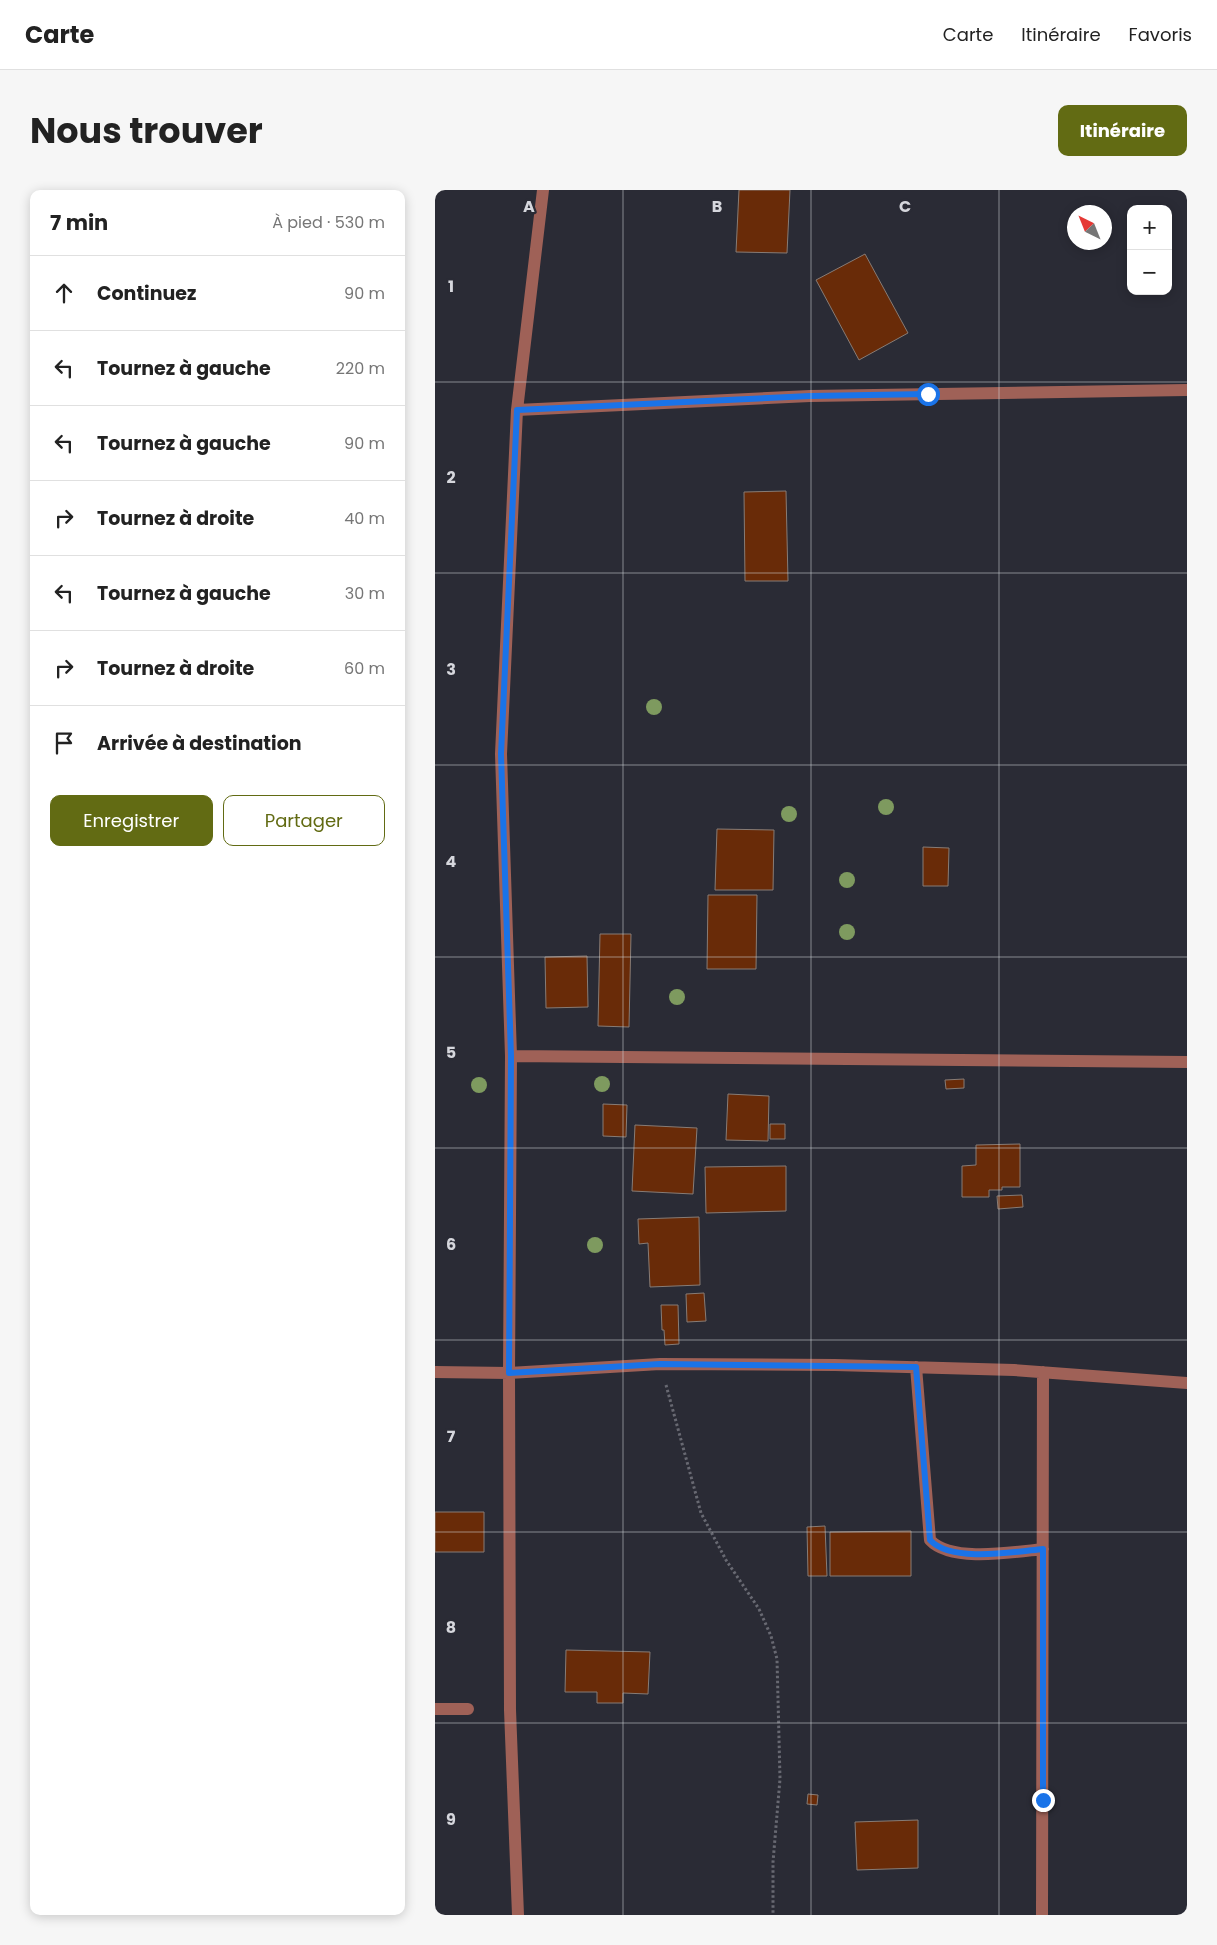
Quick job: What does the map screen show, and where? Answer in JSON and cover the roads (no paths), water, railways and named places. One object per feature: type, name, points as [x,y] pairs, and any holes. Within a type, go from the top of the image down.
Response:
[{"type":"street","points":[[518,1915],[510,1710],[509,1373],[511,1056],[501,754],[517,410],[543,190]]},
{"type":"street","points":[[517,410],[810,396],[1187,390]]},
{"type":"street","points":[[511,1056],[1187,1062]]},
{"type":"street","points":[[435,1372],[509,1373],[660,1364],[916,1367],[1043,1372],[1187,1383]]},
{"type":"street","points":[[916,1367],[930,1540],[937,1547],[973,1555],[1043,1549]]},
{"type":"street","points":[[1043,1372],[1043,1915]]},
{"type":"street","points":[[435,1709],[468,1708]]}]
